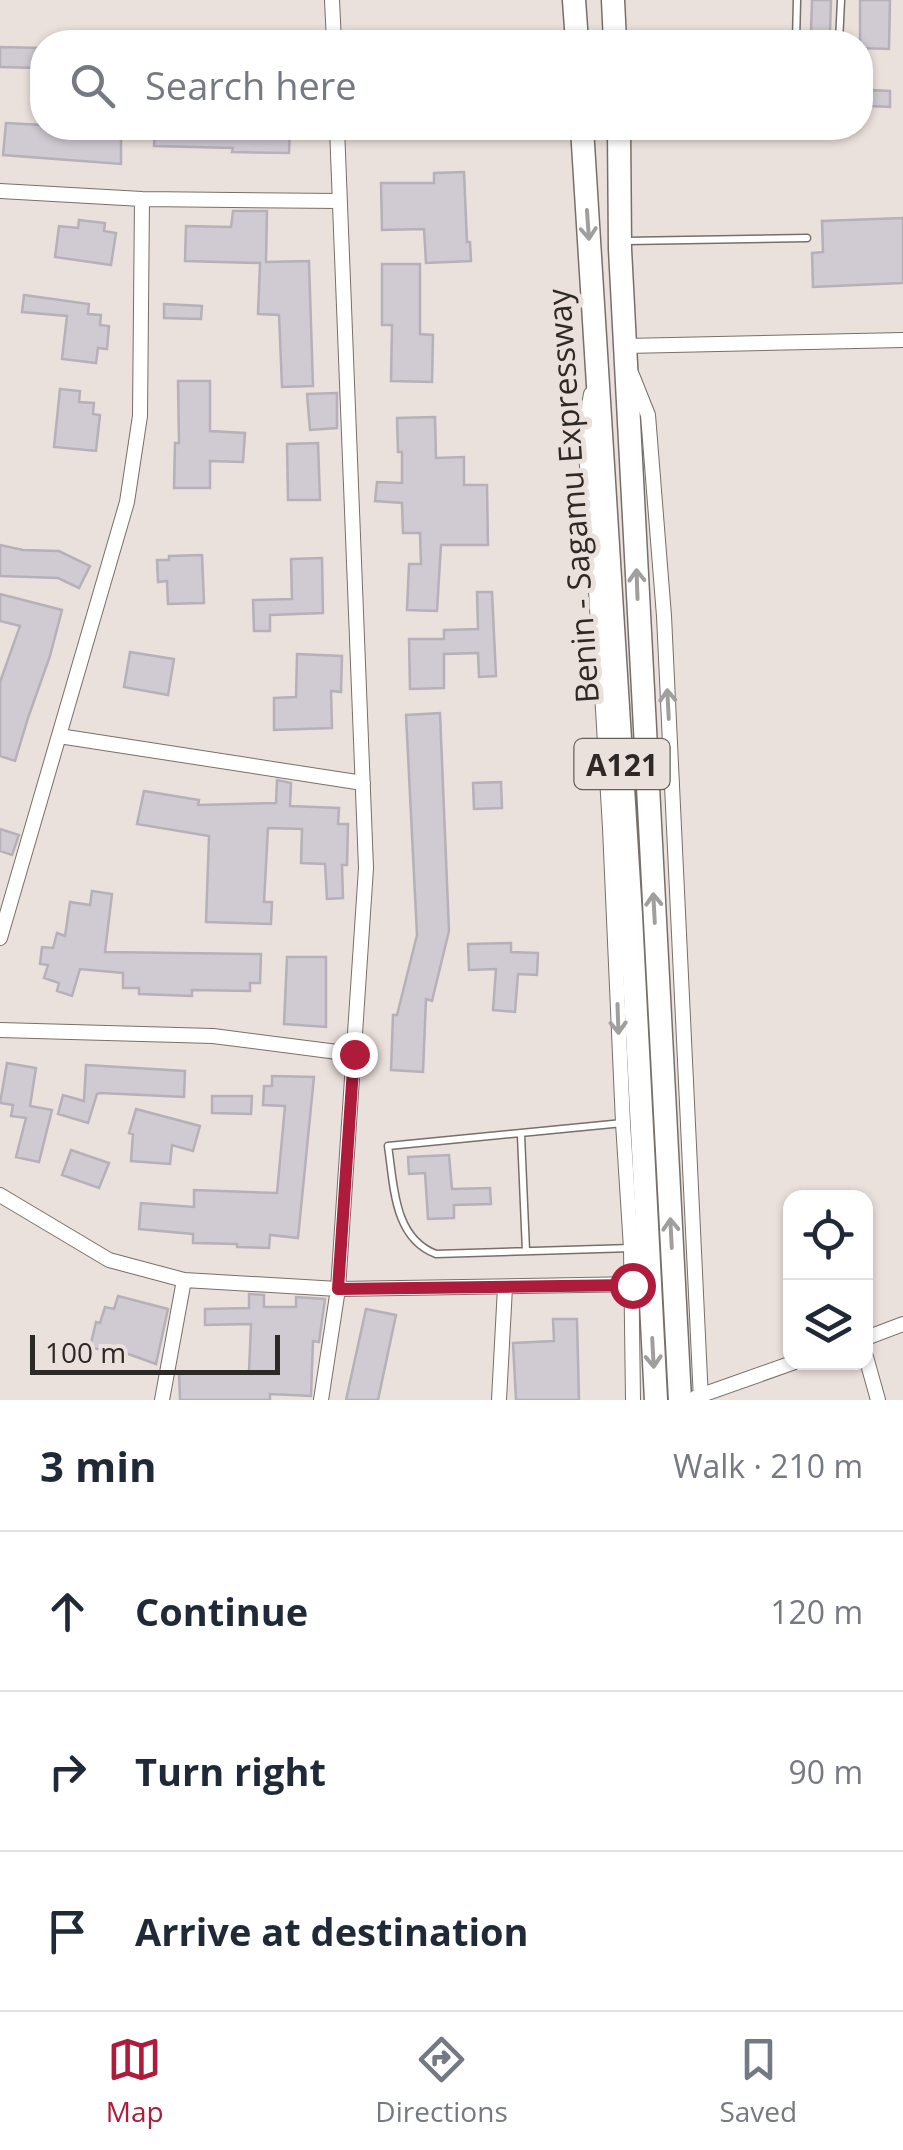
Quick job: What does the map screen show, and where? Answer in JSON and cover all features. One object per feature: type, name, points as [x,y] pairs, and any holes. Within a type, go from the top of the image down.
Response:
[{"type":"highway","points":[[574,0],[576,30]]},
{"type":"highway","points":[[613,0],[614,30]]},
{"type":"highway","name":"Benin - Sagamu Expressway","points":[[583,140],[632,935],[641,1284],[656,1400]]},
{"type":"highway","name":"A121","points":[[619,140],[620,241],[692,1399]]},
{"type":"street","points":[[332,0],[333,30]]},
{"type":"street","points":[[321,1400],[338,1289],[366,868],[337,140]]},
{"type":"street","points":[[0,191],[142,199],[340,201]]},
{"type":"street","points":[[0,938],[127,502],[140,416],[142,199]]},
{"type":"street","points":[[627,355],[903,340]]},
{"type":"street","points":[[597,364],[584,432],[610,828],[623,1123],[640,1248]]},
{"type":"street","points":[[59,736],[363,782]]},
{"type":"street","points":[[0,1030],[214,1036],[354,1054]]},
{"type":"street","points":[[0,1195],[109,1260],[184,1280],[338,1289],[641,1284],[633,1400]]},
{"type":"street","points":[[162,1400],[184,1280]]},
{"type":"street","points":[[499,1400],[505,1288]]},
{"type":"street","points":[[873,1335],[903,1324]]},
{"type":"street","points":[[692,1399],[783,1366]]},
{"type":"street","points":[[869,1370],[878,1400]]},
{"type":"lane","points":[[796,30],[797,0]]},
{"type":"lane","points":[[840,30],[841,0]]},
{"type":"lane","points":[[620,241],[807,238]]},
{"type":"lane","points":[[623,1123],[388,1146],[398,1212],[411,1238],[424,1250],[436,1254],[640,1248]]},
{"type":"lane","points":[[521,1134],[526,1251]]},
{"type":"building","points":[[812,0],[831,0],[830,30],[811,30]]},
{"type":"building","points":[[860,0],[890,0],[889,49],[873,48],[873,30],[860,30]]},
{"type":"building","points":[[0,47],[30,48],[30,68],[0,67]]},
{"type":"building","points":[[873,90],[890,91],[890,107],[873,106]]},
{"type":"building","points":[[6,123],[30,124],[30,140],[121,140],[121,164],[3,155]]},
{"type":"building","points":[[154,140],[290,140],[289,153],[154,146]]},
{"type":"building","points":[[464,172],[471,261],[426,263],[424,229],[382,230],[381,183],[434,183],[434,173]]},
{"type":"building","points":[[233,211],[267,211],[266,262],[309,261],[313,386],[282,387],[279,315],[258,314],[260,263],[185,261],[186,226],[231,227]]},
{"type":"building","points":[[903,218],[903,283],[813,287],[812,253],[823,252],[822,221]]},
{"type":"building","points":[[79,220],[105,223],[104,231],[116,233],[111,265],[55,257],[59,226],[78,228]]},
{"type":"building","points":[[382,264],[420,264],[420,334],[433,335],[432,382],[391,381],[392,325],[382,325]]},
{"type":"building","points":[[24,295],[89,304],[88,314],[101,315],[100,325],[109,326],[107,349],[98,348],[96,363],[62,359],[67,316],[22,312]]},
{"type":"building","points":[[164,304],[202,306],[201,319],[164,318]]},
{"type":"building","points":[[178,381],[210,381],[210,431],[245,433],[243,462],[210,461],[210,488],[174,488],[175,443],[179,443]]},
{"type":"building","points":[[60,389],[80,391],[79,402],[94,403],[93,414],[100,415],[96,451],[54,447]]},
{"type":"building","points":[[337,393],[337,428],[310,430],[307,394]]},
{"type":"building","points":[[435,417],[436,458],[464,457],[464,485],[487,485],[488,545],[441,545],[437,611],[407,610],[409,564],[421,564],[420,533],[403,533],[402,503],[375,501],[377,482],[402,483],[397,418]]},
{"type":"building","points":[[318,443],[320,500],[288,500],[287,444]]},
{"type":"building","points":[[0,545],[59,551],[90,566],[79,588],[58,578],[0,576]]},
{"type":"building","points":[[202,555],[204,603],[168,604],[167,581],[158,582],[157,560]]},
{"type":"building","points":[[322,558],[323,613],[270,615],[270,631],[254,631],[253,600],[292,599],[291,559]]},
{"type":"building","points":[[477,592],[492,592],[496,676],[479,677],[478,653],[444,654],[444,688],[410,689],[409,639],[444,639],[444,630],[478,629]]},
{"type":"building","points":[[0,594],[62,610],[15,761],[0,756],[0,682],[20,626],[0,621]]},
{"type":"building","points":[[130,652],[174,659],[168,695],[124,687]]},
{"type":"building","points":[[297,654],[342,656],[341,692],[331,691],[332,728],[274,730],[274,698],[296,697]]},
{"type":"building","points":[[440,713],[449,931],[432,1001],[426,999],[423,1072],[391,1070],[393,1015],[397,1015],[417,935],[406,715]]},
{"type":"building","points":[[277,780],[291,783],[290,806],[339,808],[338,824],[348,824],[347,865],[342,865],[343,898],[327,899],[325,864],[301,863],[302,829],[268,828],[264,902],[272,902],[271,924],[206,922],[209,836],[137,824],[144,791],[199,800],[198,805],[276,803]]},
{"type":"building","points":[[501,782],[502,808],[474,809],[473,783]]},
{"type":"building","points":[[0,829],[19,835],[12,855],[0,851]]},
{"type":"building","points":[[92,891],[112,894],[105,952],[261,954],[260,983],[250,983],[250,991],[192,990],[192,996],[139,994],[139,988],[123,988],[123,973],[80,969],[72,996],[57,991],[59,983],[44,978],[48,965],[40,964],[42,947],[53,948],[57,933],[65,936],[70,902],[90,905]]},
{"type":"building","points":[[511,943],[511,952],[538,953],[537,975],[518,974],[515,1012],[493,1010],[496,969],[469,970],[468,944]]},
{"type":"building","points":[[287,957],[326,957],[326,1027],[284,1024]]},
{"type":"building","points":[[7,1063],[36,1068],[30,1106],[52,1110],[39,1162],[16,1157],[26,1118],[11,1116],[13,1105],[0,1103]]},
{"type":"building","points":[[86,1065],[185,1071],[184,1097],[100,1093],[88,1123],[58,1114],[63,1095],[84,1101]]},
{"type":"building","points":[[272,1076],[314,1077],[298,1238],[270,1235],[269,1248],[237,1247],[193,1243],[193,1234],[139,1229],[141,1203],[194,1207],[194,1190],[277,1193],[285,1106],[263,1105],[264,1086],[272,1086]]},
{"type":"building","points":[[212,1096],[252,1096],[251,1114],[212,1113]]},
{"type":"building","points":[[136,1109],[200,1126],[193,1151],[172,1145],[170,1164],[131,1161],[133,1134],[129,1133]]},
{"type":"building","points":[[71,1150],[109,1163],[99,1188],[62,1175]]},
{"type":"building","points":[[449,1155],[452,1189],[490,1188],[491,1204],[454,1205],[454,1218],[428,1219],[425,1173],[409,1174],[408,1157]]},
{"type":"building","points":[[249,1294],[264,1295],[264,1307],[296,1307],[296,1297],[325,1299],[319,1342],[313,1341],[311,1396],[270,1394],[270,1400],[180,1400],[179,1372],[249,1371],[251,1324],[205,1325],[205,1309],[249,1308]]},
{"type":"building","points":[[118,1296],[168,1309],[156,1364],[106,1346],[105,1351],[90,1347],[96,1322],[100,1323],[105,1307],[114,1309]]},
{"type":"building","points":[[366,1309],[396,1315],[378,1400],[346,1400]]},
{"type":"building","points":[[553,1319],[577,1319],[579,1400],[516,1400],[513,1343],[554,1341]]},
{"type":"route","points":[[354,1054],[338,1289],[632,1285]]}]
